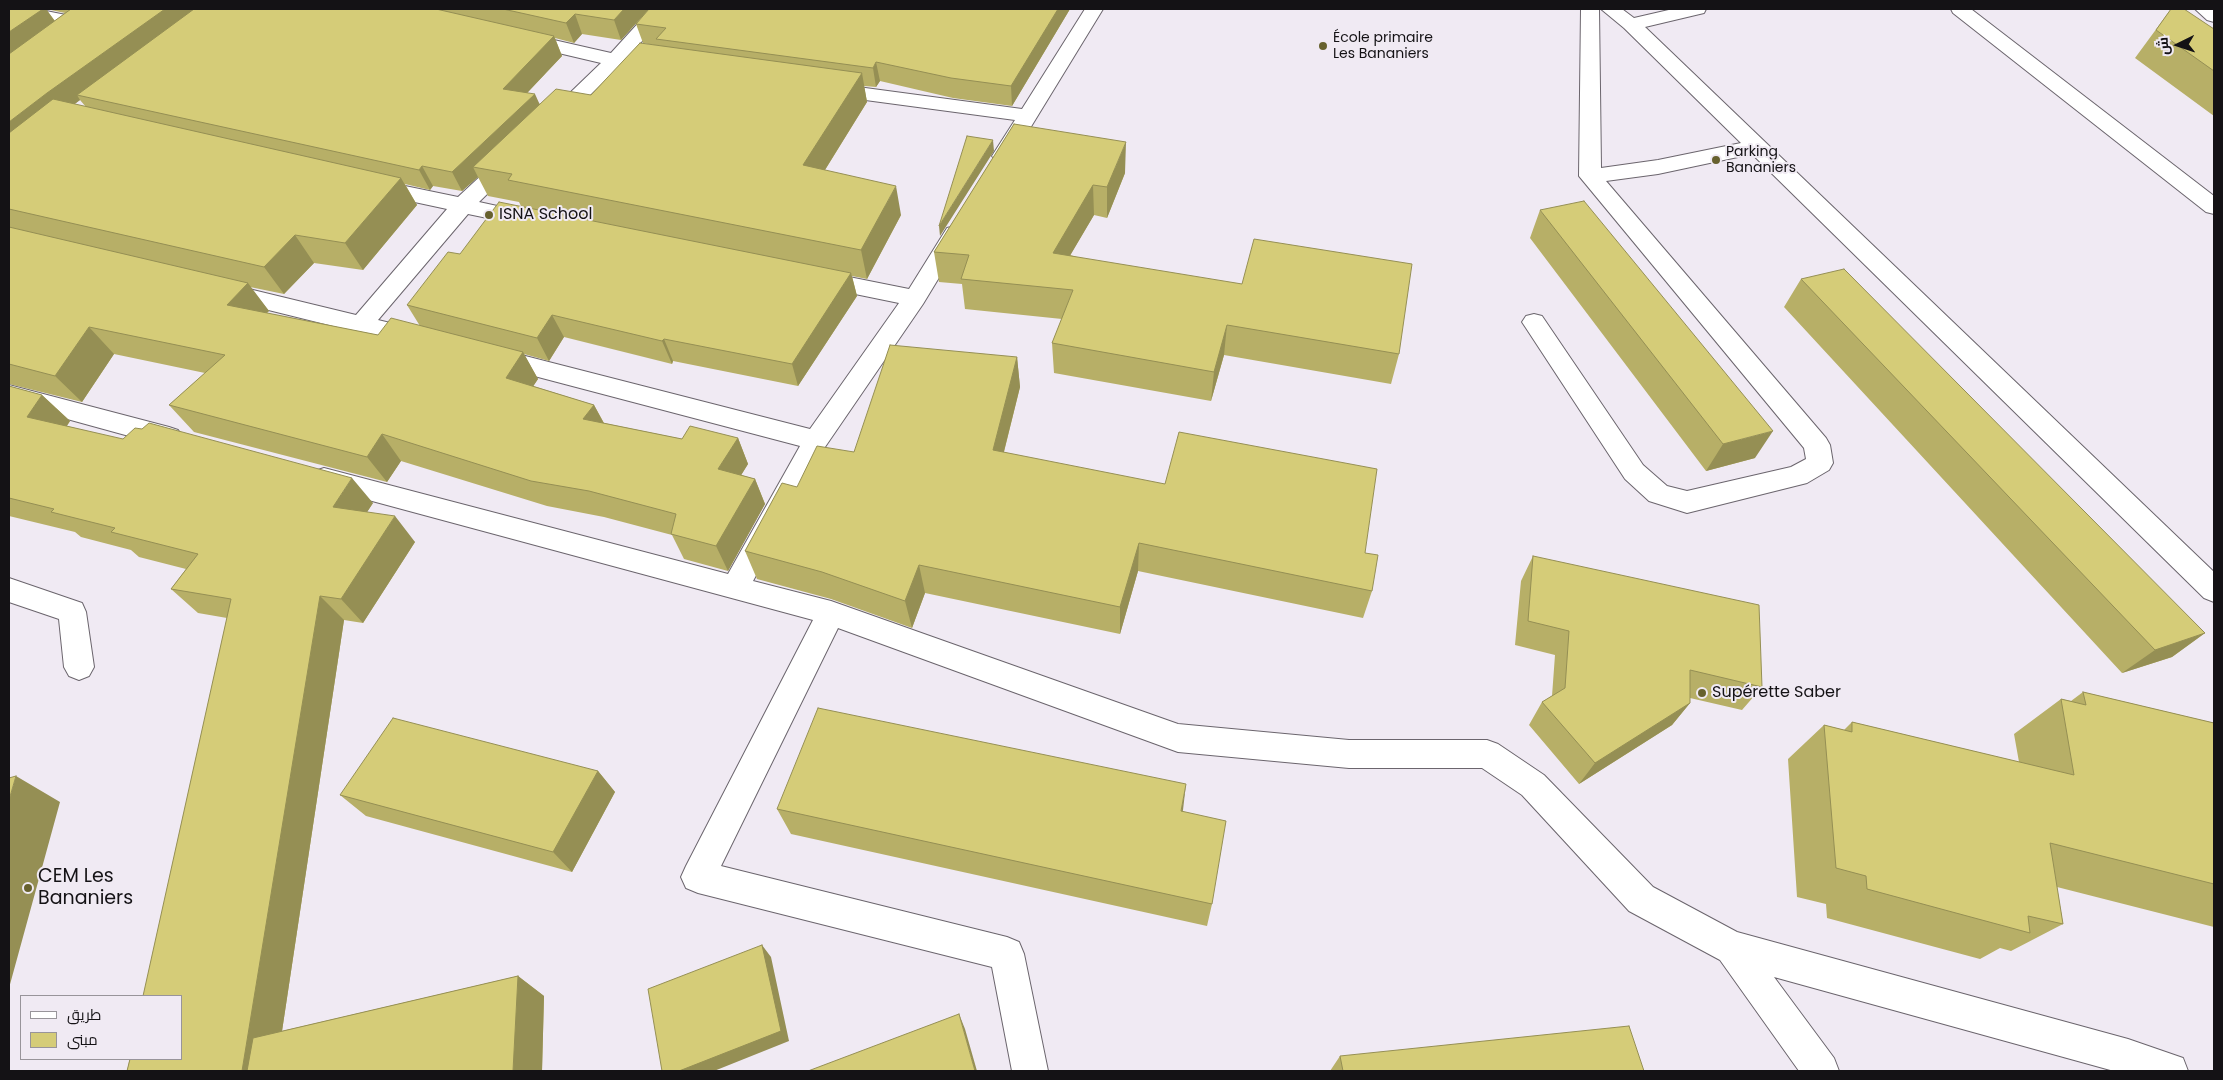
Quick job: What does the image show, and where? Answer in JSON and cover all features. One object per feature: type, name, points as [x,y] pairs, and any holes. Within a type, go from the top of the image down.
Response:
[{"type":"street","points":[[9,9],[85,18],[55,40]]},
{"type":"street","points":[[362,323],[462,206],[616,60],[661,9]]},
{"type":"street","points":[[994,171],[1094,9]]},
{"type":"street","points":[[1534,322],[1634,472],[1658,494],[1687,502],[1798,476],[1820,463],[1817,445],[1684,285],[1590,176],[1590,9]]},
{"type":"street","points":[[1610,9],[1632,24],[2214,590]]},
{"type":"street","points":[[1632,24],[1697,9]]},
{"type":"street","points":[[1960,9],[2214,207]]},
{"type":"street","points":[[2204,9],[2214,16]]},
{"type":"street","points":[[500,33],[616,60],[674,68]]},
{"type":"street","points":[[812,87],[1028,116]]},
{"type":"street","points":[[1590,176],[1658,167],[1757,146]]},
{"type":"street","points":[[357,182],[549,224]]},
{"type":"street","points":[[735,588],[816,440],[915,298],[968,214]]},
{"type":"street","points":[[800,275],[915,298]]},
{"type":"street","points":[[200,285],[439,343]]},
{"type":"street","points":[[468,351],[816,440]]},
{"type":"street","points":[[9,394],[190,443]]},
{"type":"street","points":[[295,471],[830,613],[1178,738],[1349,754],[1487,754],[1534,785],[1641,900],[1732,948],[2170,1071]]},
{"type":"street","points":[[9,590],[72,612],[79,667]]},
{"type":"street","points":[[830,613],[698,877],[1007,954],[1030,1071]]},
{"type":"street","points":[[1732,948],[1821,1071]]},
{"type":"building","points":[[9,9],[43,9],[9,32]]},
{"type":"building","points":[[71,9],[165,9],[9,122],[9,54]]},
{"type":"building","points":[[194,9],[436,9],[554,36],[503,89],[535,94],[452,172],[422,166],[419,170],[77,95]]},
{"type":"building","points":[[503,9],[624,9],[614,20],[575,14],[566,23]]},
{"type":"building","points":[[649,9],[1058,9],[1011,86],[951,78],[876,62],[873,68],[656,39],[666,28],[636,24]]},
{"type":"building","points":[[2171,9],[2184,9],[2214,29],[2214,71],[2156,30]]},
{"type":"building","points":[[640,43],[862,73],[803,165],[896,186],[861,250],[508,180],[512,174],[473,167],[556,89],[591,95]]},
{"type":"building","points":[[53,99],[401,178],[345,243],[295,235],[264,267],[9,209],[9,133]]},
{"type":"building","points":[[1014,124],[1126,142],[1107,187],[1093,185],[1053,253],[1242,284],[1254,239],[1412,264],[1399,354],[1227,325],[1214,372],[1052,343],[1073,290],[961,279],[969,255],[934,252]]},
{"type":"building","points":[[967,136],[993,140],[939,226]]},
{"type":"building","points":[[1584,201],[1773,431],[1723,444],[1540,210]]},
{"type":"building","points":[[499,202],[851,273],[792,364],[664,339],[662,341],[552,315],[537,338],[407,305],[448,252],[460,254]]},
{"type":"building","points":[[9,227],[248,283],[227,305],[378,335],[391,318],[523,352],[506,378],[594,405],[583,419],[682,439],[690,426],[738,438],[718,469],[755,479],[716,546],[671,534],[676,514],[589,491],[531,481],[382,434],[367,457],[169,405],[225,355],[89,327],[55,376],[9,364]]},
{"type":"building","points":[[1844,269],[2205,633],[2155,650],[1801,279]]},
{"type":"building","points":[[890,345],[1017,357],[993,450],[1165,484],[1179,432],[1377,469],[1365,553],[1378,555],[1372,591],[1139,543],[1120,607],[919,565],[905,601],[822,572],[745,551],[782,483],[797,487],[817,446],[854,452]]},
{"type":"building","points":[[9,386],[42,395],[27,417],[123,439],[135,428],[142,429],[149,423],[352,478],[333,507],[395,516],[341,599],[320,596],[242,1071],[127,1071],[130,1060],[182,1060],[182,995],[143,995],[231,599],[171,589],[198,554],[111,532],[115,528],[51,512],[54,509],[9,498]]},
{"type":"building","points":[[1533,556],[1759,605],[1762,687],[1690,670],[1690,703],[1595,763],[1542,702],[1565,688],[1569,631],[1528,621]]},
{"type":"building","points":[[2083,692],[2214,723],[2214,884],[2050,843],[2063,924],[2028,916],[2030,933],[1867,889],[1866,876],[1836,868],[1824,725],[1852,732],[1852,722],[2074,775],[2061,699],[2086,705]]},
{"type":"building","points":[[818,708],[1186,784],[1181,811],[1226,821],[1212,904],[777,809]]},
{"type":"building","points":[[393,718],[598,771],[553,852],[340,795]]},
{"type":"building","points":[[16,776],[9,800],[9,778]]},
{"type":"building","points":[[762,945],[781,1031],[679,1071],[662,1071],[648,989]]},
{"type":"building","points":[[518,976],[513,1071],[247,1071],[253,1038]]},
{"type":"building","points":[[959,1014],[975,1071],[808,1071]]},
{"type":"building","points":[[1629,1026],[1644,1071],[1343,1071],[1340,1056]]},
{"type":"place","name":"École primaire Les Bananiers","points":[[1323,46]]},
{"type":"place","name":"Parking Bananiers","points":[[1716,160]]},
{"type":"place","name":"ISNA School","points":[[489,215]]},
{"type":"place","name":"Supérette Saber","points":[[1702,693]]},
{"type":"place","name":"CEM Les Bananiers","points":[[28,888]]}]
